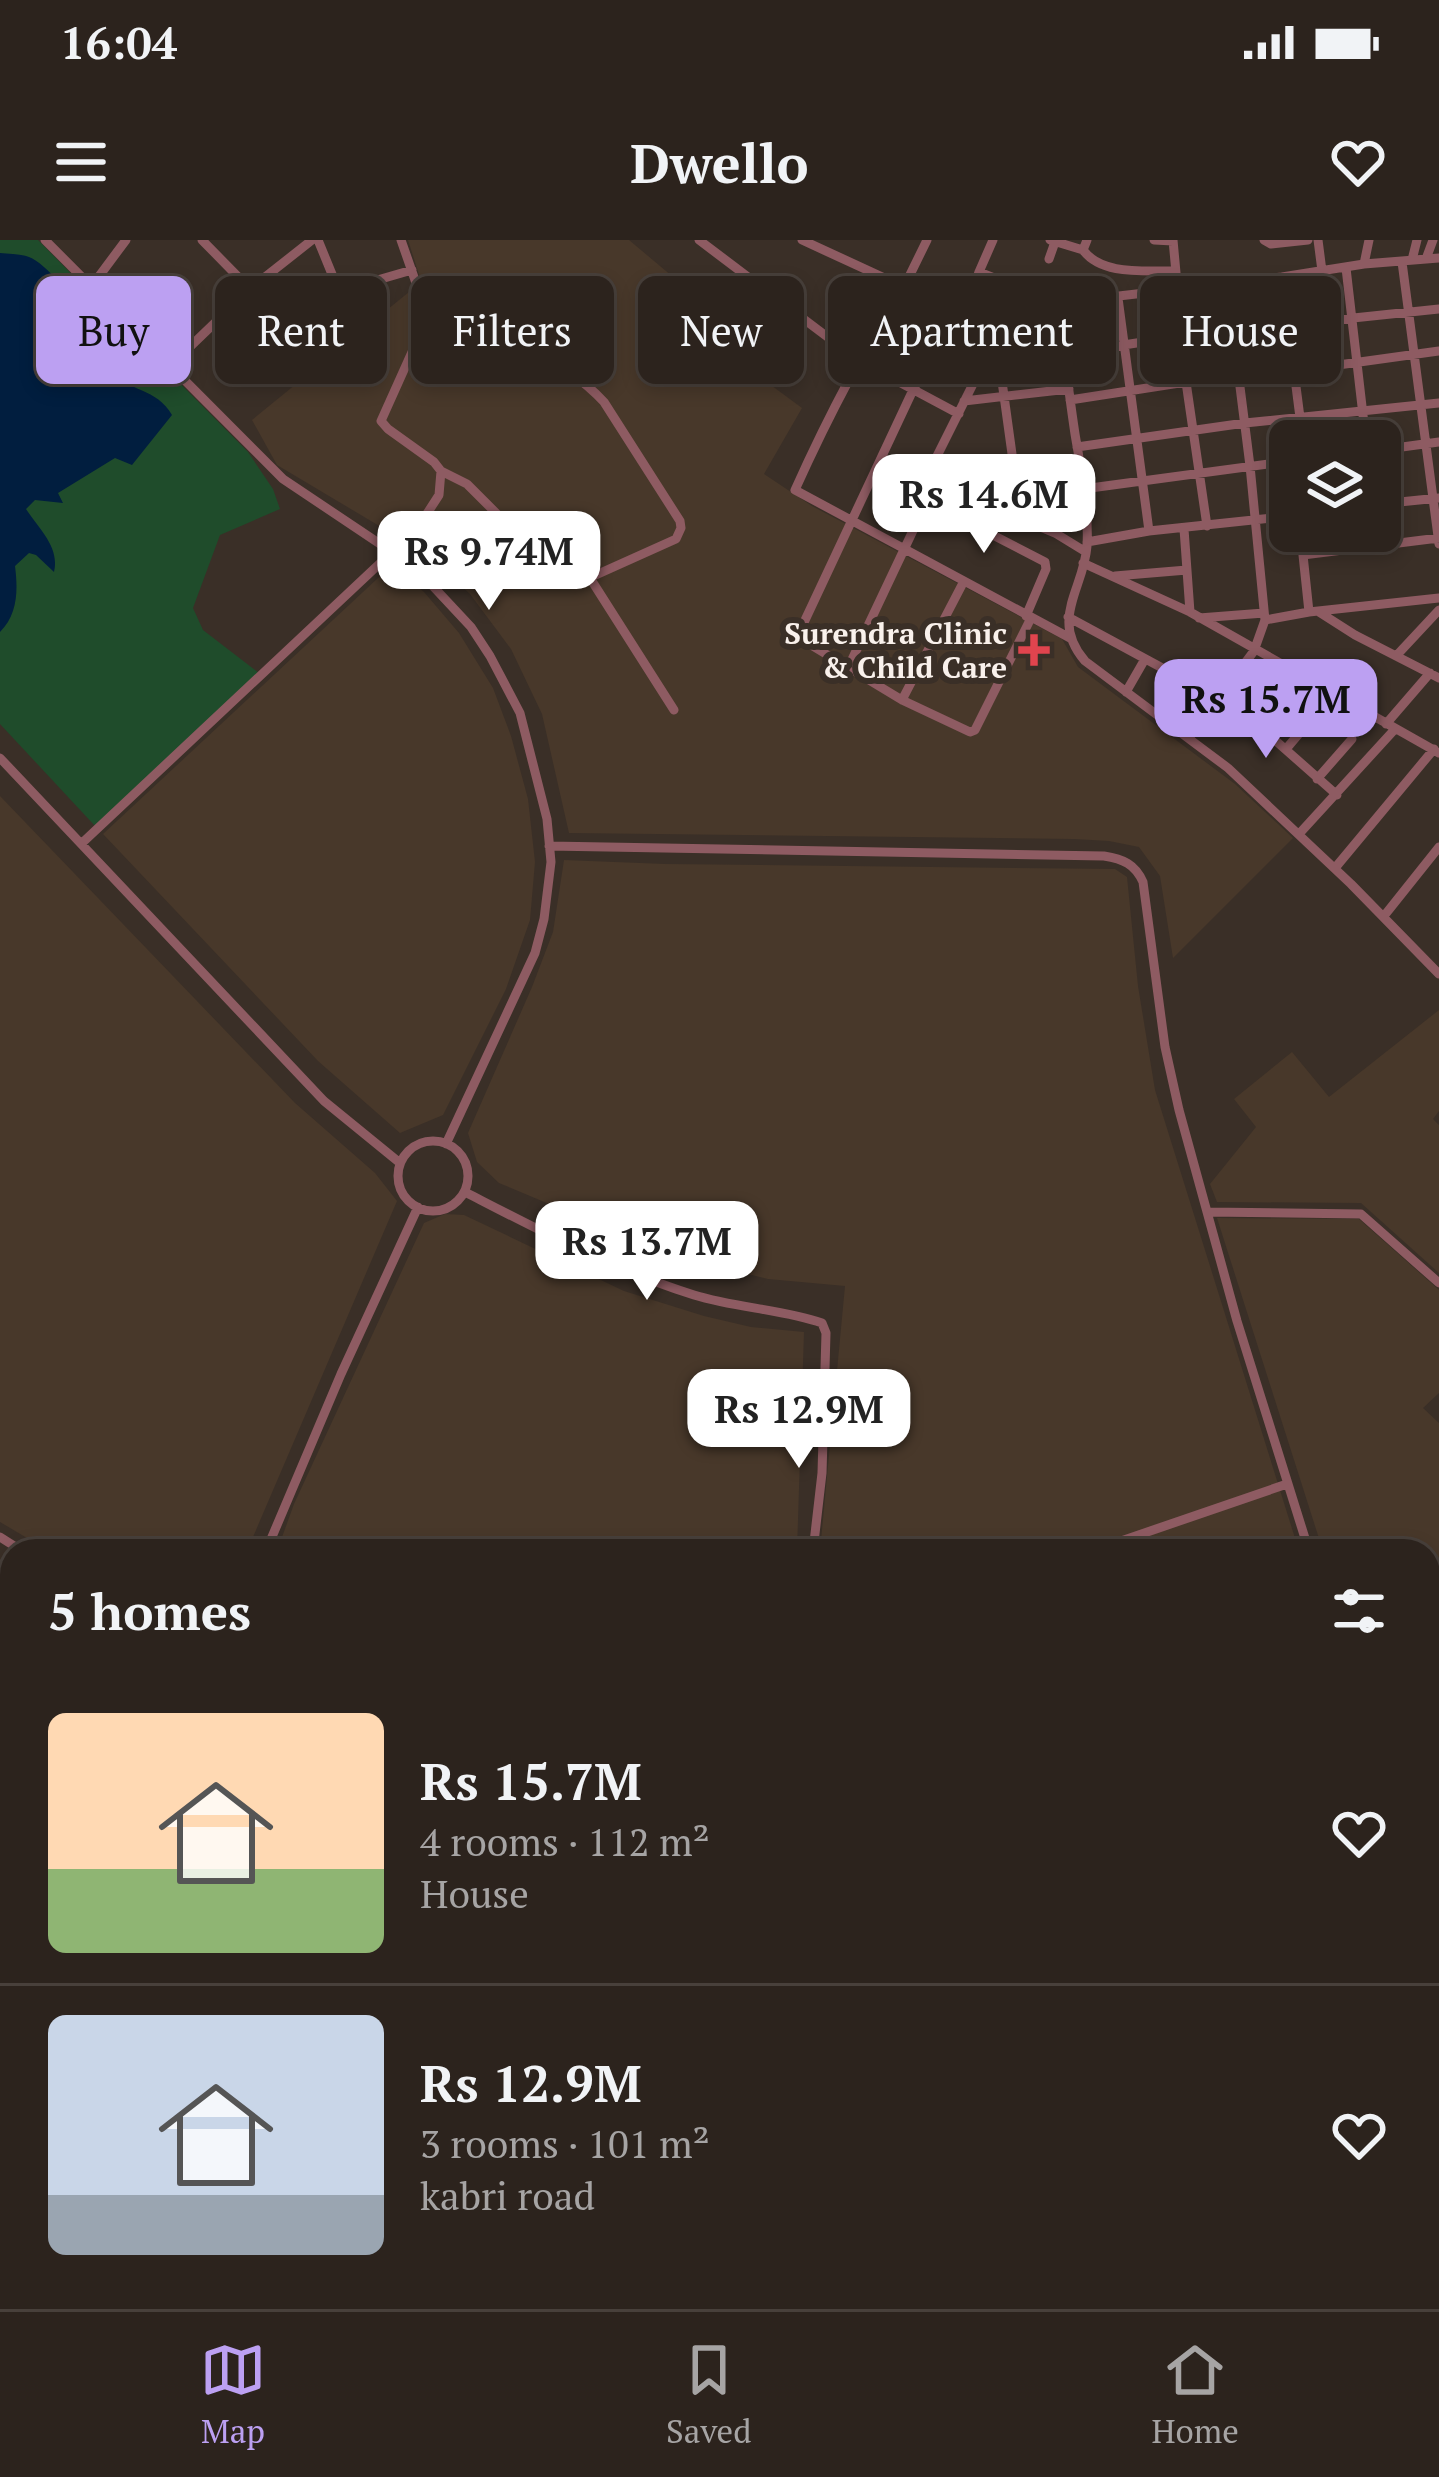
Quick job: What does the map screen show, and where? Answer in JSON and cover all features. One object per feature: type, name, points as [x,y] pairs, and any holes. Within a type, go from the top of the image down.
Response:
[{"type":"street","points":[[45,240],[80,276]]},
{"type":"street","points":[[99,276],[126,240]]},
{"type":"street","points":[[267,276],[315,240],[343,290],[412,270]]},
{"type":"street","points":[[401,240],[414,276]]},
{"type":"street","points":[[699,240],[828,338]]},
{"type":"street","points":[[802,240],[872,276]]},
{"type":"street","points":[[909,276],[927,240]]},
{"type":"street","points":[[977,276],[993,240]]},
{"type":"street","points":[[1154,240],[1173,241],[1175,276]]},
{"type":"street","points":[[1264,240],[1271,244],[1308,240]]},
{"type":"street","points":[[1318,240],[1322,271]]},
{"type":"street","points":[[1364,264],[1369,240]]},
{"type":"street","points":[[1314,612],[1304,555],[1439,540],[1410,313],[1407,261],[1417,240]]},
{"type":"street","points":[[1426,259],[1433,240]]},
{"type":"street","points":[[206,241],[238,276]]},
{"type":"street","points":[[1048,260],[1052,241],[1085,245],[1100,266],[1175,272]]},
{"type":"street","points":[[1289,276],[1439,258]]},
{"type":"street","points":[[1346,268],[1364,420]]},
{"type":"street","points":[[979,272],[989,276]]},
{"type":"street","points":[[1140,295],[1118,298],[1149,531]]},
{"type":"street","points":[[1341,319],[1439,309]]},
{"type":"street","points":[[191,347],[215,323]]},
{"type":"street","points":[[1116,346],[1140,343]]},
{"type":"street","points":[[1341,365],[1439,351]]},
{"type":"street","points":[[411,359],[382,421],[388,430],[466,484],[563,582],[574,584],[670,543],[680,534],[680,521],[588,384]]},
{"type":"street","points":[[187,384],[283,478],[429,581],[471,627],[520,713],[547,820],[549,881],[544,919],[535,953],[446,1144]]},
{"type":"street","points":[[846,384],[795,490],[1070,638]]},
{"type":"street","points":[[902,384],[959,414]]},
{"type":"street","points":[[917,384],[799,632],[806,642],[902,700],[967,732],[974,731],[1028,617],[1045,562],[927,501]]},
{"type":"street","points":[[848,668],[927,501],[937,471],[934,460],[973,384]]},
{"type":"street","points":[[1001,384],[1021,519]]},
{"type":"street","points":[[1068,384],[1083,489],[1086,552],[1072,594],[1070,638],[1085,661],[1228,768],[1439,974]]},
{"type":"street","points":[[964,401],[1172,384]]},
{"type":"street","points":[[1186,384],[1207,526]]},
{"type":"street","points":[[1189,738],[1254,651],[1264,616],[1240,384]]},
{"type":"street","points":[[1296,384],[1300,420]]},
{"type":"street","points":[[1077,447],[1245,422],[1439,403]]},
{"type":"street","points":[[1401,447],[1439,442]]},
{"type":"street","points":[[1083,489],[1269,464]]},
{"type":"street","points":[[81,844],[395,555],[439,495],[441,471]]},
{"type":"street","points":[[937,471],[954,476],[1021,519],[1055,532],[1086,552],[1110,576],[1194,615],[1436,751],[1335,868]]},
{"type":"street","points":[[1401,502],[1436,499]]},
{"type":"street","points":[[1086,552],[1149,531],[1269,518]]},
{"type":"street","points":[[1184,529],[1194,615]]},
{"type":"street","points":[[1110,576],[1187,570]]},
{"type":"street","points":[[590,578],[674,710]]},
{"type":"street","points":[[902,700],[964,581]]},
{"type":"street","points":[[1194,615],[1264,616],[1439,598]]},
{"type":"street","points":[[1397,655],[1439,610]]},
{"type":"street","points":[[1299,834],[1435,675],[1314,612]]},
{"type":"street","points":[[1068,617],[1256,722],[1337,795]]},
{"type":"street","points":[[1126,692],[1145,659]]},
{"type":"street","points":[[1256,722],[1276,697]]},
{"type":"street","points":[[1286,749],[1314,716]]},
{"type":"street","points":[[1317,779],[1352,739]]},
{"type":"street","points":[[0,758],[324,1101],[400,1163]]},
{"type":"street","points":[[549,846],[1104,856],[1134,867],[1143,883],[1165,1047],[1207,1212],[1305,1539]]},
{"type":"street","points":[[1384,916],[1439,847]]},
{"type":"street","points":[[419,1144],[446,1144],[465,1162],[465,1192],[446,1208],[418,1208],[400,1190],[400,1163],[419,1144]]},
{"type":"street","points":[[465,1192],[652,1281],[700,1297],[818,1321],[826,1333],[822,1474],[814,1539]]},
{"type":"street","points":[[271,1539],[418,1208]]},
{"type":"street","points":[[1207,1212],[1361,1214],[1439,1283]]},
{"type":"street","points":[[1127,1539],[1287,1484]]},
{"type":"shaded area","points":[[408,240],[629,240],[672,276],[638,276],[638,384],[769,384],[802,408],[764,474],[812,506],[1062,639],[1078,667],[1235,784],[1293,838],[1173,958],[1160,876],[1139,847],[1074,839],[569,833],[542,714],[511,649],[470,594],[428,555],[277,465],[252,420],[296,384],[387,384],[387,310],[411,291],[411,384],[614,384],[614,276],[419,276]]},
{"type":"shaded area","points":[[392,565],[424,592],[459,633],[493,688],[528,799],[535,862],[530,920],[506,989],[443,1115],[400,1133],[318,1061],[103,834]]},
{"type":"shaded area","points":[[0,796],[295,1103],[375,1173],[397,1201],[252,1539],[29,1539],[0,1522]]},
{"type":"shaded area","points":[[564,860],[1115,869],[1127,877],[1155,1090],[1295,1539],[821,1539],[845,1286],[768,1279],[668,1254],[499,1183],[477,1162],[468,1133],[553,932]]},
{"type":"shaded area","points":[[1439,1010],[1439,1111],[1433,1119],[1439,1125],[1439,1273],[1361,1203],[1217,1202],[1210,1184],[1256,1127],[1234,1099],[1292,1052],[1329,1097]]},
{"type":"shaded area","points":[[445,1214],[464,1215],[624,1291],[751,1327],[804,1332],[797,1539],[281,1539],[424,1223]]},
{"type":"shaded area","points":[[1217,1218],[1359,1219],[1439,1290],[1439,1393],[1423,1408],[1439,1423],[1439,1539],[1319,1539]]},
{"type":"green space","points":[[0,240],[38,240],[74,276],[36,276],[36,384],[181,384],[248,452],[273,489],[280,509],[220,535],[193,608],[203,630],[259,673],[96,827],[0,724]]},
{"type":"water","points":[[0,253],[29,257],[53,276],[36,276],[36,384],[127,384],[159,400],[172,415],[132,465],[115,458],[58,493],[63,503],[35,500],[26,509],[51,546],[54,572],[29,553],[15,566],[15,601],[0,632]]},
{"type":"place","name":"Surendra Clinic & Child Care","points":[[1034,650]]}]
